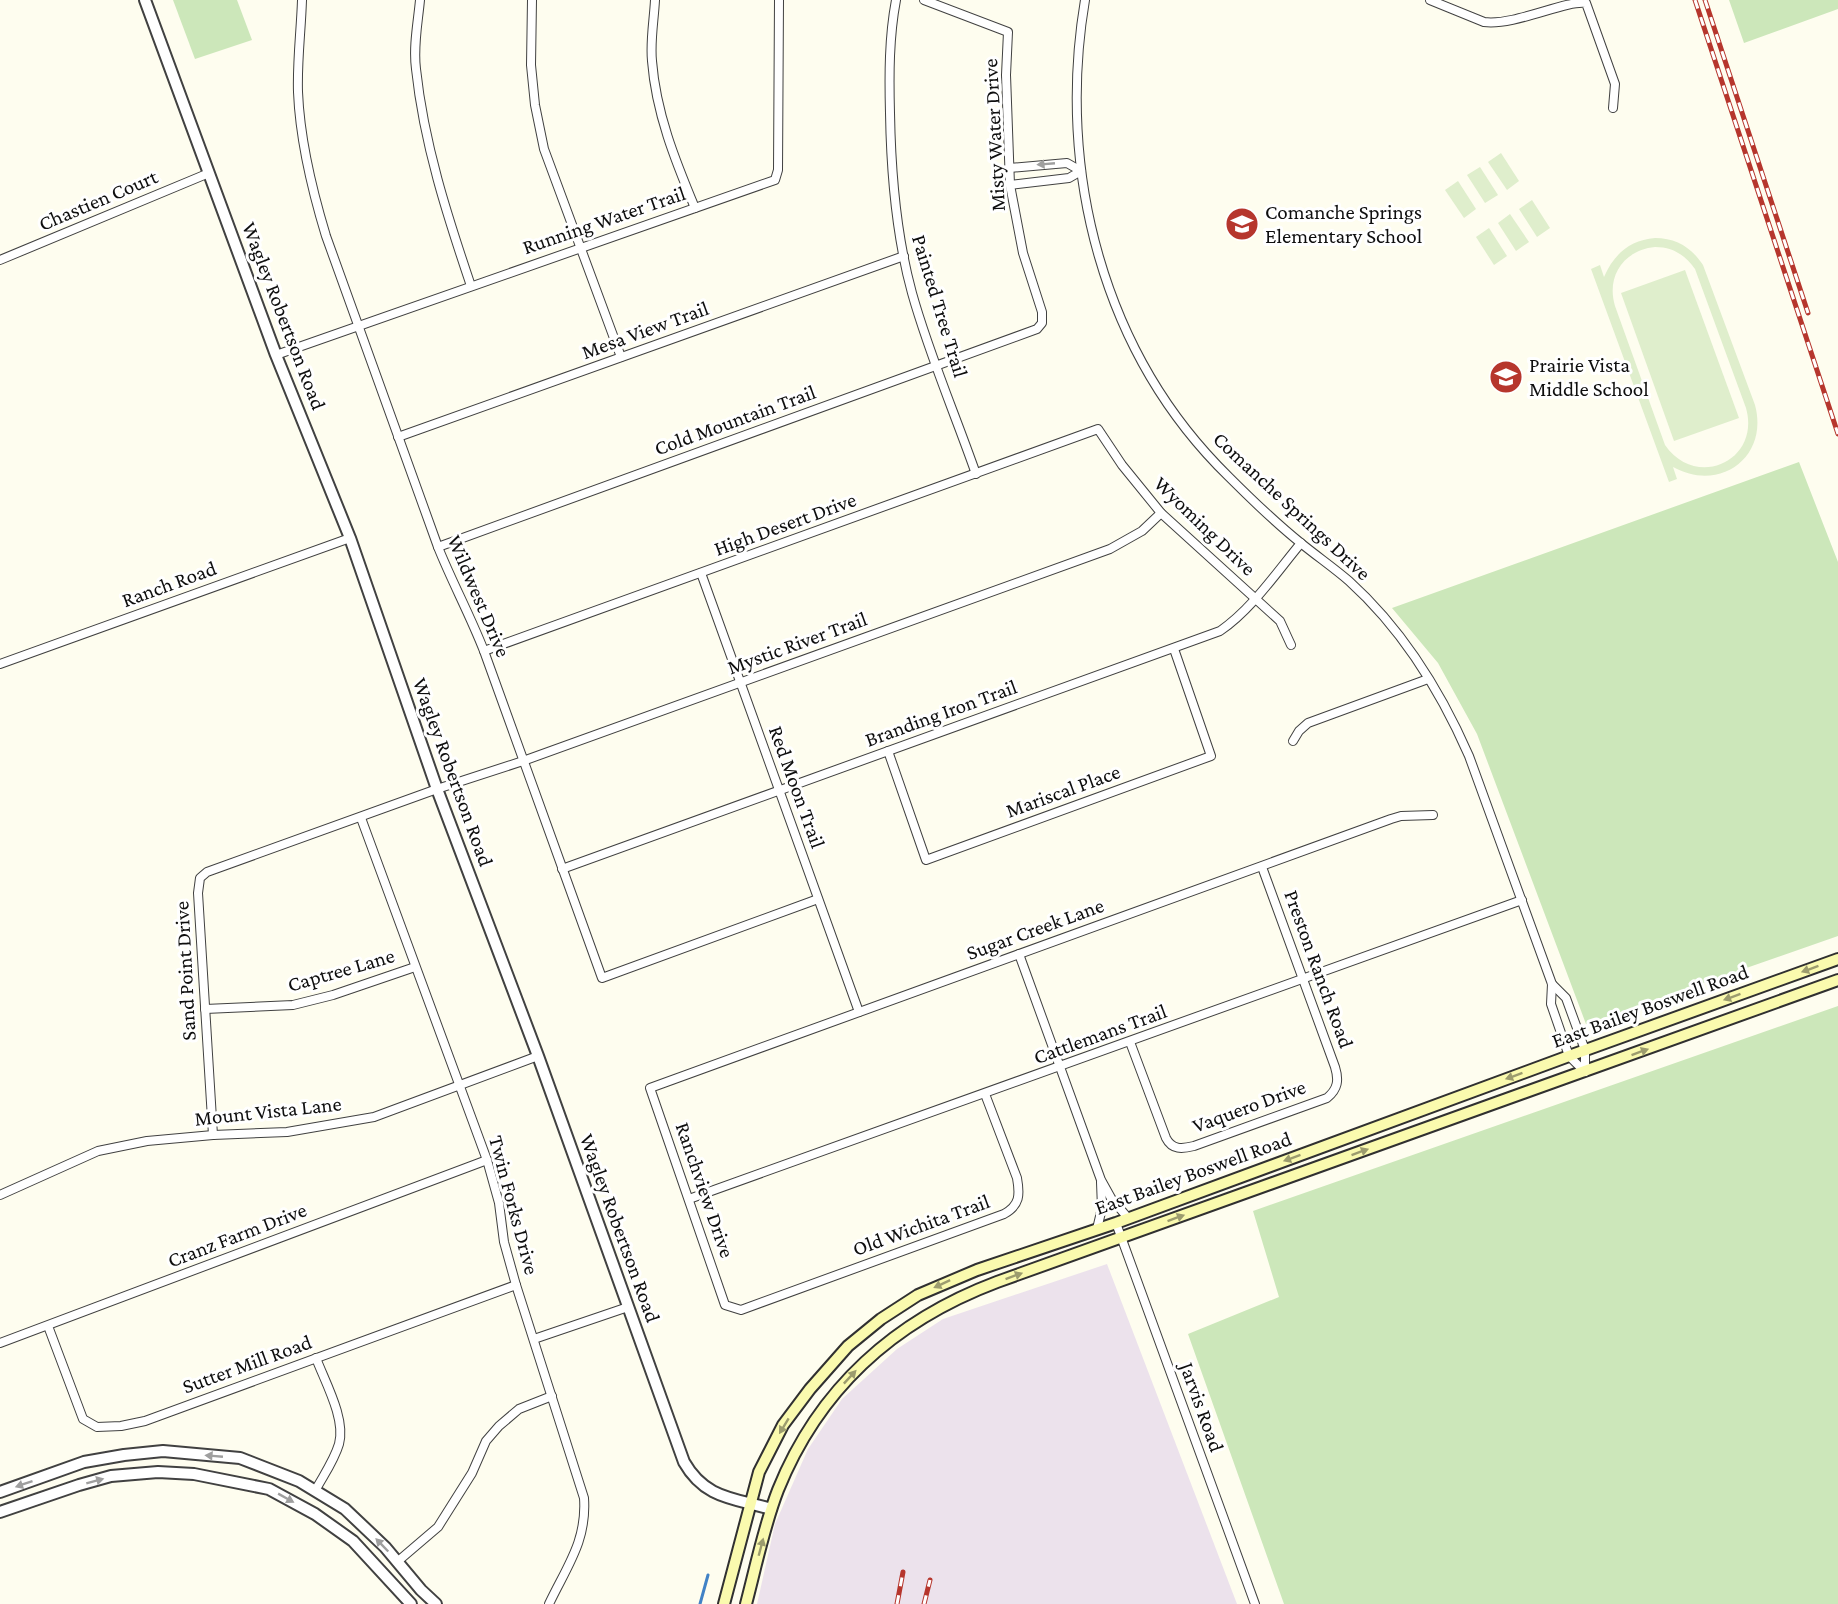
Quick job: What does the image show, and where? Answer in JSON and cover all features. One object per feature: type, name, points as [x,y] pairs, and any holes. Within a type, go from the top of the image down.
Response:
[{"type":"main road","name":"East Bailey Boswell Road","points":[[724,1604],[759,1472],[783,1425],[810,1389],[848,1346],[881,1319],[918,1295],[957,1277],[1116,1223],[1838,959]]},
{"type":"main road","points":[[1781,979],[1788,998]]},
{"type":"main road","name":"East Bailey Boswell Road","points":[[746,1604],[771,1509],[794,1456],[825,1406],[852,1375],[898,1334],[933,1311],[970,1292],[1838,980]]},
{"type":"street","name":"Wagley Robertson Road","points":[[145,0],[276,355],[350,538],[437,789],[538,1056],[684,1462],[699,1484],[716,1494],[771,1509]]},
{"type":"street","name":"Wildwest Drive","points":[[302,0],[298,93],[308,168],[326,236],[438,547],[453,583],[466,605],[484,651],[602,978],[818,899]]},
{"type":"street","points":[[420,0],[415,67],[430,155],[471,286]]},
{"type":"street","points":[[532,0],[531,65],[535,105],[544,149],[621,357]]},
{"type":"street","points":[[655,0],[652,59],[657,102],[673,156],[695,208]]},
{"type":"street","name":"Running Water Trail","points":[[276,355],[775,180],[778,170],[779,0]]},
{"type":"street","name":"Painted Tree Trail","points":[[896,0],[890,60],[890,139],[893,189],[903,256],[937,366],[976,474]]},
{"type":"street","name":"Misty Water Drive","points":[[924,0],[1008,32],[1005,75],[1010,185],[1023,253],[1042,312],[1042,323]]},
{"type":"street","name":"Comanche Springs Drive","points":[[1085,0],[1077,67],[1077,121],[1081,171],[1088,216],[1104,276],[1119,314],[1151,380],[1213,461],[1301,543],[1350,582],[1401,640],[1428,679],[1459,732],[1469,756],[1552,984],[1551,1004],[1569,1056],[1585,1072]]},
{"type":"street","points":[[1433,1],[1484,22],[1492,23],[1509,21],[1575,1],[1587,3],[1615,84],[1613,108]]},
{"type":"street","points":[[1009,168],[1067,162],[1081,171],[1069,178],[1010,185]]},
{"type":"street","name":"Chastien Court","points":[[0,260],[209,173]]},
{"type":"street","name":"Mesa View Trail","points":[[398,437],[903,256]]},
{"type":"street","name":"Cold Mountain Trail","points":[[438,547],[1032,332],[1042,323]]},
{"type":"street","name":"High Desert Drive","points":[[484,651],[1098,429]]},
{"type":"street","name":"Wyoming Drive","points":[[1098,429],[1122,465],[1161,513],[1280,621],[1291,645]]},
{"type":"street","name":"Mystic River Trail","points":[[437,789],[523,761],[1110,549],[1142,531],[1161,513]]},
{"type":"street","name":"Ranch Road","points":[[0,664],[350,538]]},
{"type":"street","name":"Branding Iron Trail","points":[[561,869],[1220,631],[1255,599],[1301,543]]},
{"type":"street","name":"Red Moon Trail","points":[[702,573],[860,1012]]},
{"type":"street","name":"Mariscal Place","points":[[888,751],[926,860],[1211,756],[1174,649]]},
{"type":"street","points":[[1293,741],[1308,723],[1428,679]]},
{"type":"street","name":"Sand Point Drive","points":[[213,1135],[198,893],[200,878],[207,872],[437,789]]},
{"type":"street","name":"Sugar Creek Lane","points":[[650,1088],[1391,819],[1401,816],[1433,815]]},
{"type":"street","name":"Twin Forks Drive","points":[[361,818],[487,1160],[499,1203],[504,1242],[516,1285],[584,1498],[585,1518],[581,1538],[549,1604]]},
{"type":"street","name":"Preston Ranch Road","points":[[1262,867],[1335,1068],[1337,1085]]},
{"type":"street","name":"Cattlemans Trail","points":[[689,1199],[1522,900]]},
{"type":"street","points":[[1019,954],[1101,1180],[1111,1198],[1128,1218]]},
{"type":"street","name":"Captree Lane","points":[[205,1009],[293,1005],[333,995],[415,967]]},
{"type":"street","name":"Comanche Springs Drive","points":[[1552,984],[1566,998],[1585,1050],[1585,1072]]},
{"type":"street","name":"Vaquero Drive","points":[[1130,1042],[1168,1144],[1175,1147],[1194,1146],[1327,1098],[1337,1085]]},
{"type":"street","name":"Mount Vista Lane","points":[[0,1195],[98,1151],[147,1141],[287,1132],[364,1119],[538,1056]]},
{"type":"street","name":"Ranchview Drive","points":[[650,1088],[725,1305]]},
{"type":"street","name":"Old Wichita Trail","points":[[725,1305],[741,1310],[1013,1209],[1019,1190],[1017,1178],[985,1094]]},
{"type":"street","name":"Cranz Farm Drive","points":[[0,1343],[487,1160]]},
{"type":"street","points":[[1097,1229],[1102,1208],[1101,1180]]},
{"type":"street","name":"Jarvis Road","points":[[1116,1223],[1255,1604]]},
{"type":"street","name":"Sutter Mill Road","points":[[48,1326],[83,1419],[97,1427],[121,1426],[145,1421],[516,1285]]},
{"type":"street","points":[[534,1339],[628,1307]]},
{"type":"street","points":[[304,1508],[339,1444],[340,1428],[335,1406],[316,1358]]},
{"type":"street","points":[[383,1574],[438,1527],[472,1473],[486,1441],[499,1426],[519,1409],[552,1396]]},
{"type":"street","points":[[0,1492],[84,1462],[128,1455],[163,1451],[240,1458],[299,1481],[345,1509],[385,1547],[421,1590],[436,1604]]},
{"type":"street","points":[[128,1455],[130,1475]]},
{"type":"street","points":[[0,1512],[111,1476],[158,1472],[194,1474],[269,1489],[304,1508],[353,1541],[411,1604]]},
{"type":"shaded area","points":[[1107,1264],[1237,1604],[757,1604],[775,1524],[808,1449],[842,1399],[897,1349],[943,1319]]},
{"type":"green space","points":[[173,0],[237,0],[252,40],[195,59]]},
{"type":"green space","points":[[1729,0],[1838,0],[1838,9],[1744,43]]},
{"type":"green space","points":[[1501,153],[1519,181],[1507,190],[1488,162]]},
{"type":"green space","points":[[1480,167],[1498,195],[1485,203],[1467,175]]},
{"type":"green space","points":[[1458,181],[1476,209],[1464,218],[1445,190]]},
{"type":"green space","points":[[1532,200],[1550,228],[1537,237],[1519,209]]},
{"type":"green space","points":[[1510,214],[1529,242],[1516,251],[1498,223]]},
{"type":"green space","points":[[1489,228],[1507,256],[1494,265],[1476,237]]},
{"type":"green space","points":[[1663,238],[1676,242],[1693,253],[1703,265],[1755,405],[1757,424],[1755,440],[1748,454],[1737,465],[1723,473],[1708,476],[1691,474],[1673,467],[1677,479],[1669,482],[1591,269],[1600,265],[1604,277],[1618,255],[1631,245],[1646,239]],"holes":[[[1655,247],[1667,248],[1678,253],[1695,269],[1746,408],[1748,427],[1744,442],[1735,455],[1723,463],[1708,467],[1693,466],[1678,459],[1665,445],[1615,306],[1613,285],[1620,266],[1634,253]]]},
{"type":"green space","points":[[1685,270],[1739,418],[1674,441],[1621,293]]},
{"type":"green space","points":[[1799,462],[1838,562],[1838,936],[1586,1024],[1477,734],[1438,663],[1392,608]]},
{"type":"green space","points":[[1838,1006],[1838,1604],[1284,1604],[1188,1334],[1279,1297],[1253,1211]]},
{"type":"waterway","points":[[700,1604],[708,1575]]},
{"type":"railway","points":[[1695,0],[1838,434]]},
{"type":"railway","points":[[1705,0],[1808,313]]},
{"type":"railway","points":[[897,1604],[903,1572]]},
{"type":"railway","points":[[924,1604],[930,1580]]},
{"type":"place","name":"Comanche Springs Elementary School","points":[[1242,224]]},
{"type":"place","name":"Prairie Vista Middle School","points":[[1506,377]]}]
